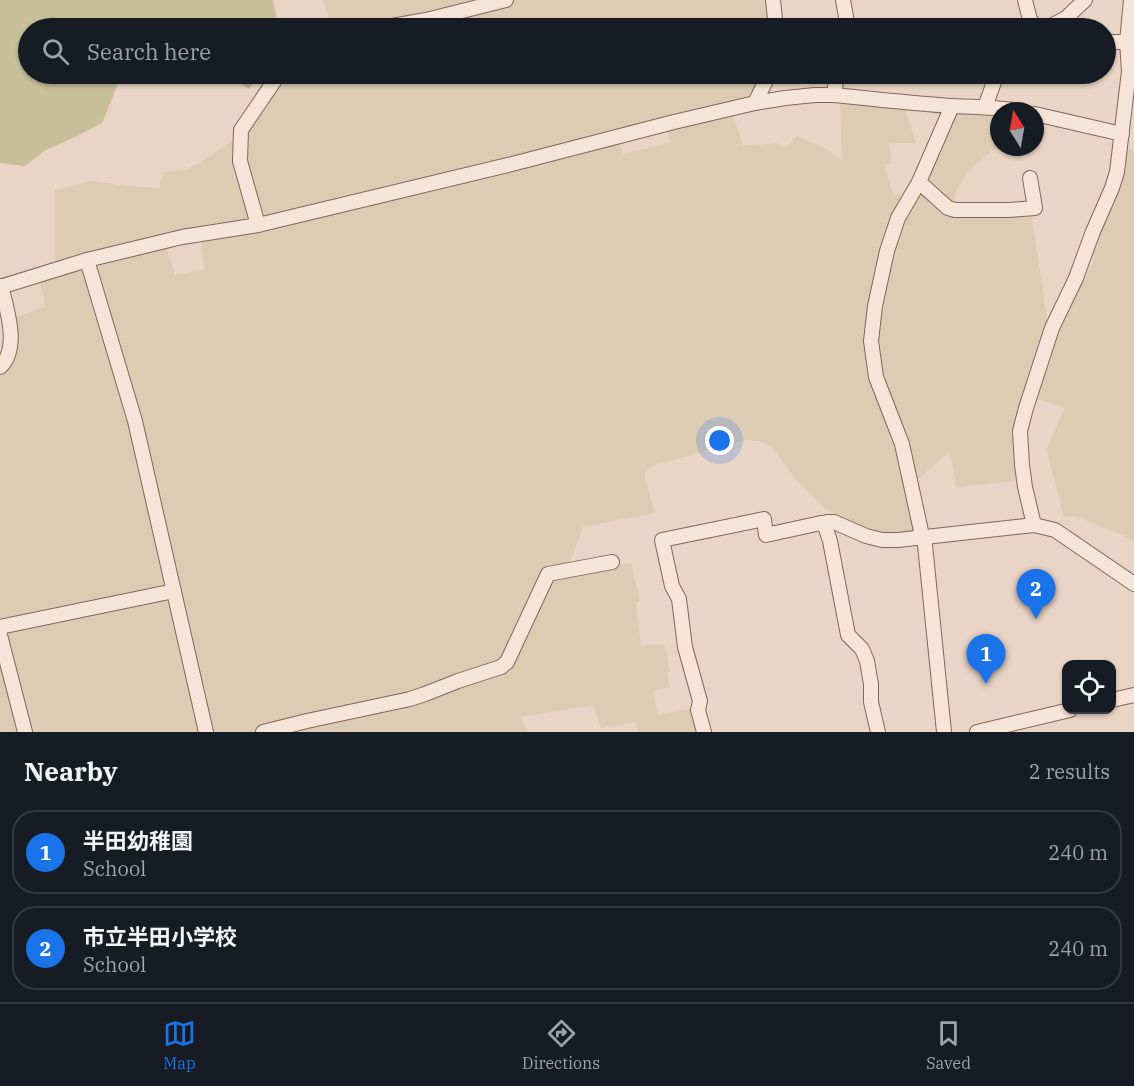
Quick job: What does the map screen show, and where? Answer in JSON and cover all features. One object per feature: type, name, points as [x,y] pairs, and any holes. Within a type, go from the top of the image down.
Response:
[{"type":"street","points":[[437,18],[506,0]]},
{"type":"street","points":[[773,0],[775,18]]},
{"type":"street","points":[[843,0],[846,18]]},
{"type":"street","points":[[1025,0],[1030,18]]},
{"type":"street","points":[[1066,18],[1085,0]]},
{"type":"street","points":[[1034,525],[1025,487],[1020,431],[1052,328],[1076,278],[1117,172],[1129,71],[1131,0]]},
{"type":"street","points":[[258,225],[240,161],[241,130],[272,84]]},
{"type":"street","points":[[755,103],[764,84]]},
{"type":"street","points":[[834,95],[836,84]]},
{"type":"street","points":[[985,107],[993,84]]},
{"type":"street","points":[[0,367],[10,351],[9,316],[1,286],[87,260],[182,237],[258,225],[755,103],[795,97],[834,95],[990,108]]},
{"type":"street","points":[[944,732],[925,545],[902,444],[876,376],[872,341],[873,318],[887,251],[898,218],[919,182],[952,106]]},
{"type":"street","points":[[1044,116],[1122,134]]},
{"type":"street","points":[[919,182],[948,208],[1009,210],[1035,208],[1030,178]]},
{"type":"street","points":[[87,260],[135,421],[206,732]]},
{"type":"street","points":[[704,732],[698,710],[700,701],[685,646],[679,599],[672,586],[663,540],[764,519],[766,534],[834,522],[882,540],[1034,525],[1055,530],[1134,584]]},
{"type":"street","points":[[828,522],[826,529],[848,635],[862,649],[867,661],[878,732]]},
{"type":"street","points":[[262,732],[410,699],[501,667],[507,662],[548,574],[612,562]]},
{"type":"street","points":[[0,627],[174,591]]},
{"type":"street","points":[[0,635],[25,732]]},
{"type":"street","points":[[1116,698],[1134,695]]},
{"type":"street","points":[[977,732],[1062,712]]},
{"type":"shaded area","points":[[0,0],[273,0],[277,18],[18,18],[18,84],[118,84],[102,123],[46,150],[25,166],[0,163]]},
{"type":"shaded area","points":[[323,0],[770,0],[771,18],[329,18]]},
{"type":"shaded area","points":[[240,84],[253,84],[249,89]]},
{"type":"shaded area","points":[[276,84],[760,84],[752,101],[284,214],[55,264],[55,190],[90,181],[159,188],[164,172],[184,170],[199,163],[247,128]]},
{"type":"shaded area","points":[[840,99],[904,106],[916,143],[889,143],[891,163],[884,165],[893,193],[918,200],[952,113],[962,110],[990,113],[990,153],[967,173],[957,189],[950,212],[1031,212],[1048,324],[1032,366],[1016,424],[1014,450],[1016,481],[956,487],[950,451],[908,488],[918,531],[889,534],[850,522],[825,508],[795,478],[772,447],[760,441],[745,440],[652,466],[644,474],[655,513],[583,527],[568,568],[569,572],[631,563],[640,601],[636,603],[641,646],[664,644],[670,671],[667,672],[670,687],[653,691],[658,715],[694,708],[698,732],[638,732],[635,722],[601,728],[593,705],[520,717],[529,732],[0,732],[0,374],[12,364],[16,352],[15,317],[45,307],[40,281],[166,247],[175,275],[204,270],[201,239],[281,227],[620,143],[622,154],[671,143],[667,128],[733,114],[743,146],[777,143],[786,149],[797,136],[826,149],[842,160]]},
{"type":"shaded area","points":[[1125,147],[1134,152],[1134,542],[1075,516],[1064,517],[1047,450],[1065,407],[1036,399],[1064,317],[1094,261],[1092,252],[1095,243],[1119,190]]},
{"type":"place","name":"市立半田小学校","points":[[1036,619]]},
{"type":"place","name":"半田幼稚園","points":[[986,684]]}]
